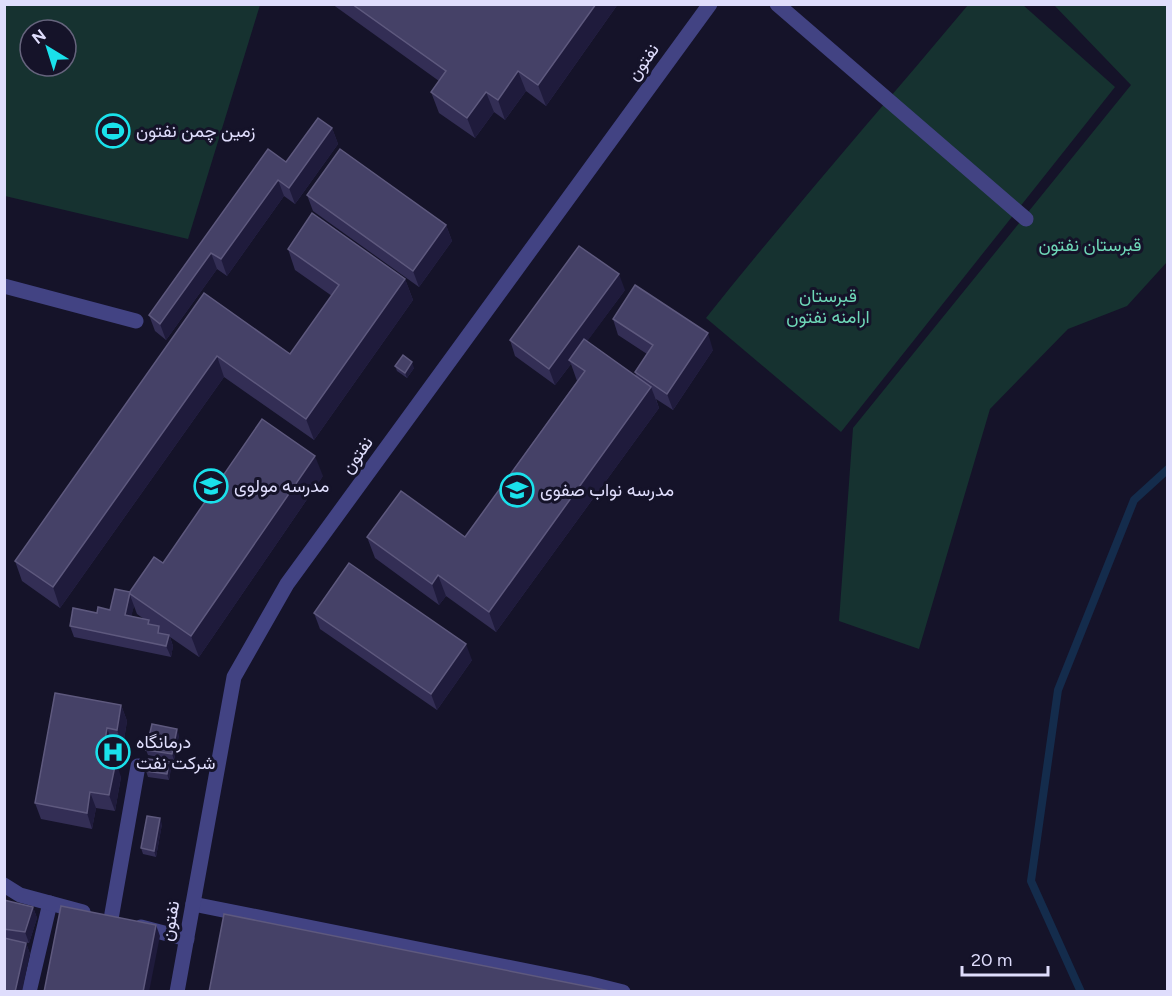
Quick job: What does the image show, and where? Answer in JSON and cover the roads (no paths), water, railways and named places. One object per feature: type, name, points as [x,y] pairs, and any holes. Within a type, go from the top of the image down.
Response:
[{"type":"street","name":"نفتون","points":[[177,992],[234,677],[281,595],[710,4]]},
{"type":"street","points":[[777,4],[1026,219]]},
{"type":"street","points":[[4,286],[136,321]]},
{"type":"street","points":[[111,919],[138,766]]},
{"type":"street","points":[[4,885],[20,895],[187,939]]},
{"type":"street","points":[[29,992],[50,903]]},
{"type":"street","points":[[192,904],[576,980],[623,992]]},
{"type":"waterway","points":[[1081,992],[1031,881],[1058,690],[1134,500],[1168,469]]},
{"type":"place","name":"زمین چمن نفتون","points":[[113,131]]},
{"type":"place","name":"مدرسه مولوی","points":[[211,486]]},
{"type":"place","name":"مدرسه نواب صفوی","points":[[517,490]]},
{"type":"place","name":"درمانگاه شرکت نفت","points":[[113,752]]},
{"type":"park label","name":"قبرستان نفتون","points":[[1090,245]]},
{"type":"park label","name":"قبرستان ارامنه نفتون","points":[[828,306]]}]
